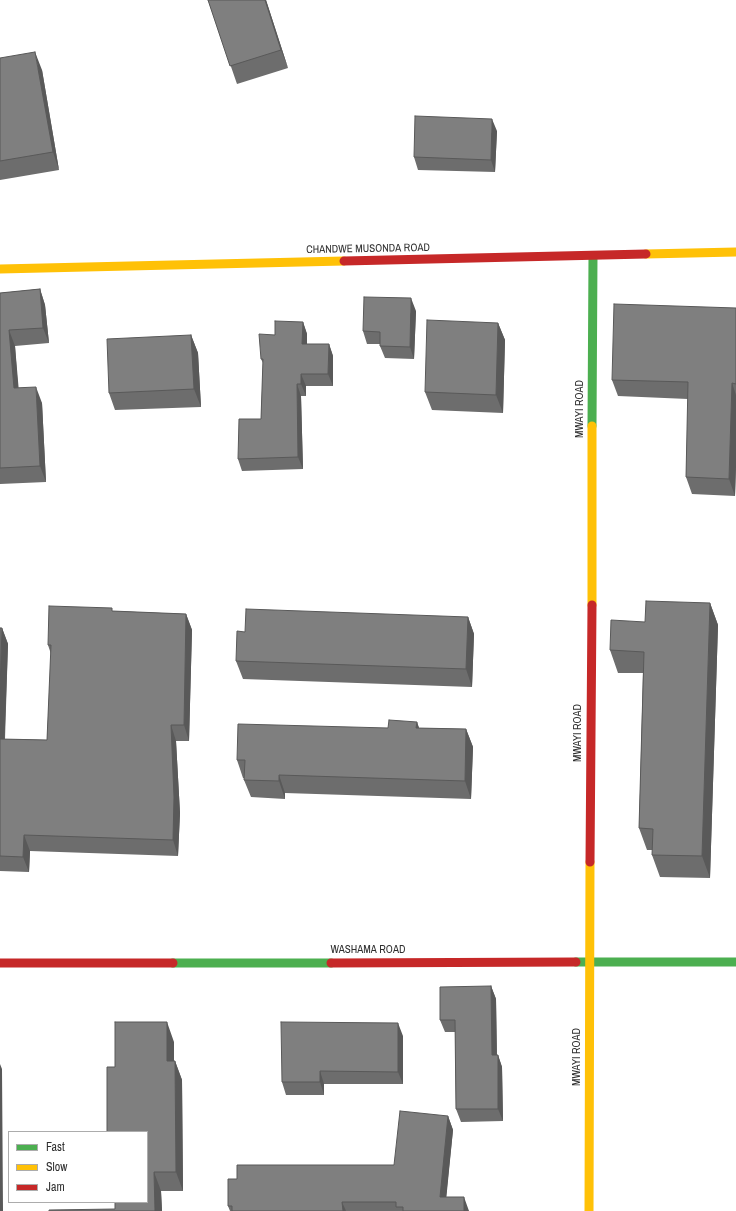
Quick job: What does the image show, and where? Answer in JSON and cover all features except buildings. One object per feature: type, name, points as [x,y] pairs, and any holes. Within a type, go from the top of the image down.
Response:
[{"type":"street","name":"CHANDWE MUSONDA ROAD","points":[[0,268],[736,252]]},
{"type":"street","name":"MWAYI ROAD","points":[[590,1211],[592,256]]},
{"type":"street","name":"WASHAMA ROAD","points":[[0,963],[736,962]]},
{"type":"traffic: fast","points":[[592,426],[593,256]]},
{"type":"traffic: fast","points":[[576,962],[736,962]]},
{"type":"traffic: fast","points":[[173,963],[331,963]]},
{"type":"traffic: slow","points":[[646,254],[736,252]]},
{"type":"traffic: slow","points":[[0,269],[344,261]]},
{"type":"traffic: slow","points":[[592,426],[592,605]]},
{"type":"traffic: slow","points":[[589,1211],[590,862]]},
{"type":"traffic: jam","points":[[344,261],[646,254]]},
{"type":"traffic: jam","points":[[590,862],[592,605]]},
{"type":"traffic: jam","points":[[331,963],[576,962]]},
{"type":"traffic: jam","points":[[0,963],[173,963]]}]
